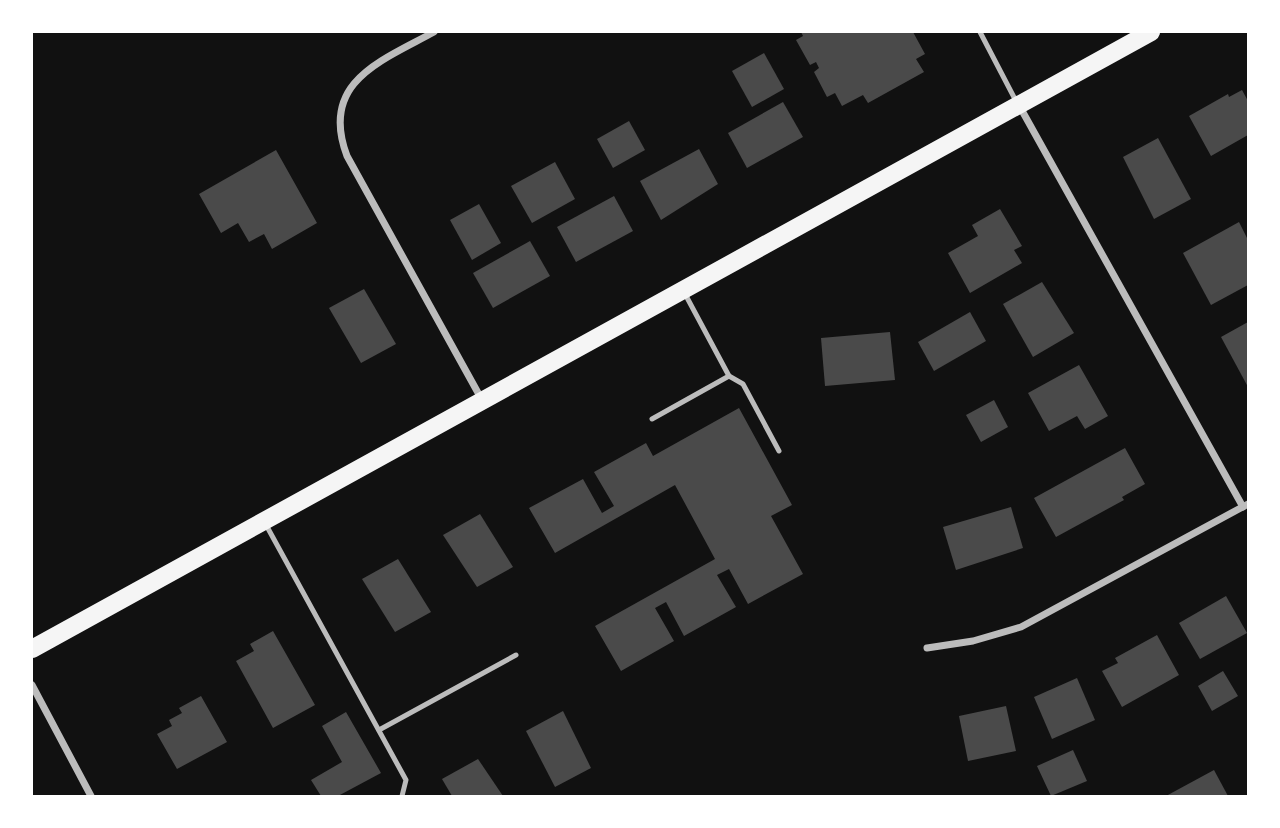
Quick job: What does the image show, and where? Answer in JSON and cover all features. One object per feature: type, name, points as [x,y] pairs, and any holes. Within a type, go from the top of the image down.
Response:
[{"type":"main road","points":[[32,649],[1151,32]]},
{"type":"street","points":[[434,32],[364,72],[346,94],[339,124],[347,156],[482,400]]},
{"type":"street","points":[[927,648],[973,642],[1021,627],[1246,505],[1018,104]]},
{"type":"street","points":[[32,685],[91,796]]},
{"type":"lane","points":[[980,32],[1018,104]]},
{"type":"lane","points":[[683,290],[729,376],[743,384],[779,451]]},
{"type":"lane","points":[[652,419],[729,376]]},
{"type":"lane","points":[[264,520],[406,780],[402,796]]},
{"type":"lane","points":[[379,730],[516,655]]},
{"type":"building","points":[[801,32],[913,32],[925,54],[916,59],[924,72],[868,103],[863,95],[842,106],[835,93],[827,97],[814,72],[819,68],[816,62],[810,65],[796,40],[803,36]]},
{"type":"building","points":[[764,53],[784,89],[752,107],[732,71]]},
{"type":"building","points":[[1242,90],[1248,101],[1248,135],[1211,156],[1189,116],[1228,94],[1229,97]]},
{"type":"building","points":[[783,102],[803,137],[747,168],[728,133]]},
{"type":"building","points":[[629,121],[645,150],[613,168],[597,139]]},
{"type":"building","points":[[1158,138],[1191,199],[1154,219],[1123,157]]},
{"type":"building","points":[[699,149],[718,184],[661,220],[640,181]]},
{"type":"building","points":[[276,150],[317,223],[272,249],[264,234],[249,242],[238,223],[221,233],[199,194]]},
{"type":"building","points":[[555,162],[575,199],[532,223],[511,186]]},
{"type":"building","points":[[614,196],[633,231],[576,262],[557,227]]},
{"type":"building","points":[[479,204],[501,243],[472,260],[450,220]]},
{"type":"building","points":[[1000,209],[1022,246],[1014,250],[1022,263],[970,293],[948,253],[978,236],[972,225]]},
{"type":"building","points":[[1239,222],[1248,240],[1248,285],[1211,305],[1183,253]]},
{"type":"building","points":[[530,241],[550,276],[493,308],[473,273]]},
{"type":"building","points":[[1042,282],[1074,333],[1033,357],[1003,304]]},
{"type":"building","points":[[364,289],[396,344],[361,363],[329,308]]},
{"type":"building","points":[[970,312],[986,341],[934,371],[918,342]]},
{"type":"building","points":[[1248,322],[1248,387],[1221,337]]},
{"type":"building","points":[[890,332],[895,380],[825,386],[821,338]]},
{"type":"building","points":[[1079,365],[1108,416],[1085,429],[1077,416],[1049,431],[1028,393]]},
{"type":"building","points":[[994,400],[1008,427],[981,442],[966,415]]},
{"type":"building","points":[[739,408],[792,505],[771,516],[803,574],[748,604],[729,569],[717,575],[736,607],[684,636],[666,602],[655,608],[674,641],[621,671],[595,626],[715,559],[675,485],[555,553],[529,508],[583,479],[602,513],[614,506],[594,472],[646,443],[653,456]]},
{"type":"building","points":[[1125,448],[1145,484],[1122,497],[1124,500],[1056,537],[1034,498]]},
{"type":"building","points":[[1011,507],[1023,548],[956,570],[943,527]]},
{"type":"building","points":[[480,514],[513,567],[477,587],[443,535]]},
{"type":"building","points":[[398,559],[431,612],[395,632],[362,579]]},
{"type":"building","points":[[1226,596],[1247,633],[1200,659],[1179,623]]},
{"type":"building","points":[[273,631],[315,705],[273,728],[236,661],[254,651],[250,644]]},
{"type":"building","points":[[1157,635],[1179,675],[1122,707],[1102,671],[1118,663],[1115,658]]},
{"type":"building","points":[[1223,671],[1238,696],[1212,711],[1198,686]]},
{"type":"building","points":[[1077,678],[1095,720],[1052,739],[1034,697]]},
{"type":"building","points":[[201,696],[227,742],[177,769],[157,734],[172,726],[169,720],[182,713],[179,708]]},
{"type":"building","points":[[1006,706],[1016,751],[968,761],[959,716]]},
{"type":"building","points":[[563,711],[591,768],[555,787],[526,731]]},
{"type":"building","points":[[346,712],[381,773],[338,796],[321,796],[311,780],[342,762],[322,726]]},
{"type":"building","points":[[1073,750],[1087,781],[1051,796],[1037,766]]},
{"type":"building","points":[[478,759],[503,796],[452,796],[442,779]]},
{"type":"building","points":[[1214,770],[1228,796],[1166,796]]}]
